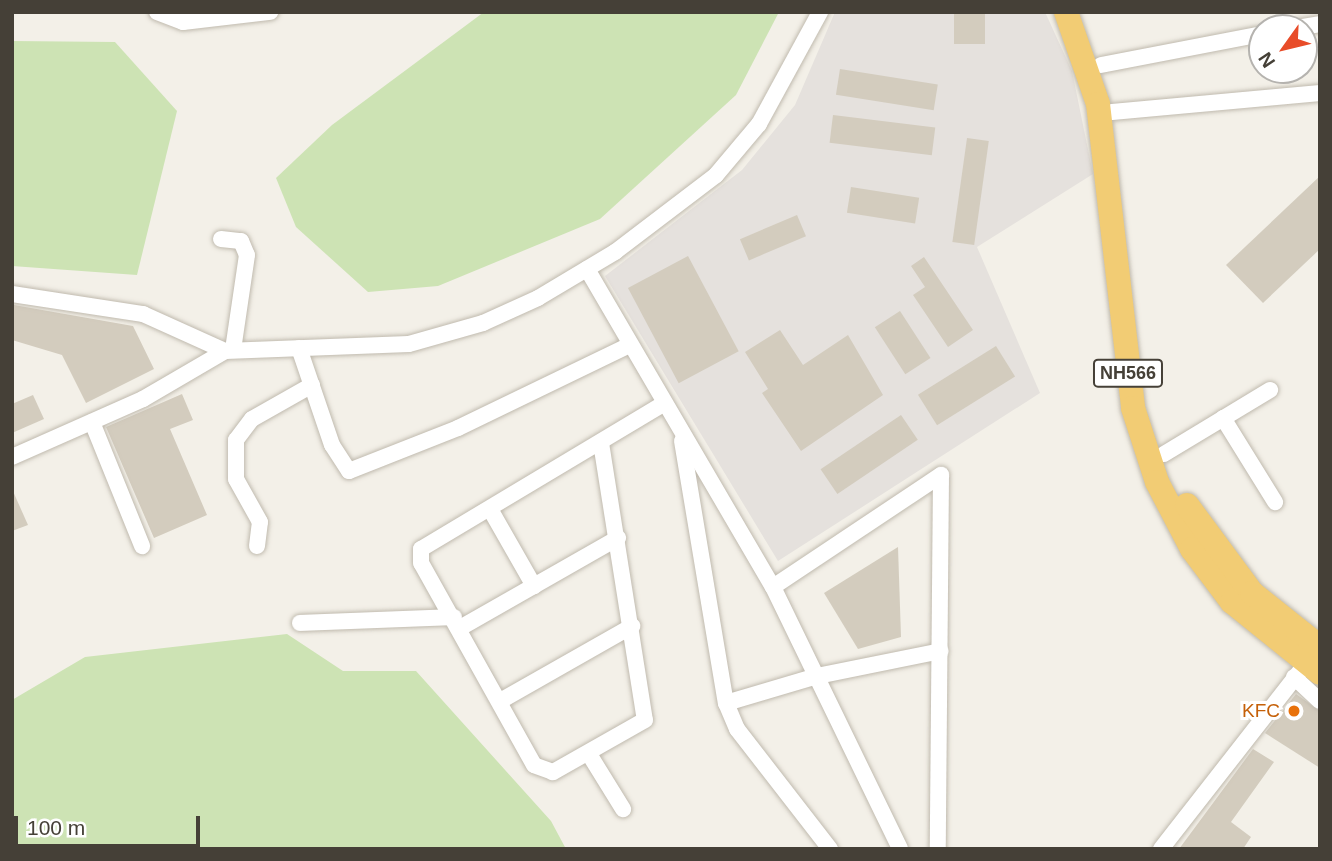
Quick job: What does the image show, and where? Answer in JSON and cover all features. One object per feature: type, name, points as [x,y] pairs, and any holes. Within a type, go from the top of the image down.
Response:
[{"type":"highway","name":"NH566","points":[[1066,12],[1098,104],[1133,408],[1157,482],[1192,549],[1232,602],[1310,666]]},
{"type":"highway","name":"NH566","points":[[1082,12],[1101,65],[1112,112],[1143,388],[1164,454],[1222,560],[1283,622],[1310,666]]},
{"type":"street","points":[[154,15],[184,22],[270,12]]},
{"type":"street","points":[[12,293],[143,314],[229,350],[299,348],[434,337],[483,323],[587,269],[716,175],[759,124],[820,12]]},
{"type":"street","points":[[1101,65],[1248,37]]},
{"type":"street","points":[[1112,112],[1320,93]]},
{"type":"street","points":[[221,239],[241,241],[247,255],[229,350]]},
{"type":"street","points":[[587,269],[663,404],[773,587],[900,849]]},
{"type":"street","points":[[299,348],[332,445],[349,471],[458,428],[630,345]]},
{"type":"street","points":[[12,457],[92,422],[229,350]]},
{"type":"street","points":[[257,546],[260,522],[236,479],[236,440],[252,419],[312,385]]},
{"type":"street","points":[[1164,454],[1270,390]]},
{"type":"street","points":[[601,443],[645,720],[553,772],[534,765],[502,700],[421,563],[421,549],[663,404]]},
{"type":"street","points":[[1223,418],[1275,502]]},
{"type":"street","points":[[92,422],[142,546]]},
{"type":"street","points":[[681,433],[726,703],[737,729],[830,849]]},
{"type":"street","points":[[773,587],[941,475],[938,849]]},
{"type":"street","points":[[490,509],[534,586]]},
{"type":"street","points":[[300,623],[457,622],[534,586],[618,538]]},
{"type":"street","points":[[502,700],[632,626]]},
{"type":"street","points":[[726,703],[817,676],[941,651]]},
{"type":"street","points":[[1310,666],[1320,701]]},
{"type":"street","points":[[1161,849],[1310,666]]},
{"type":"street","points":[[589,754],[623,809]]},
{"type":"shaded area","points":[[835,12],[1045,12],[1072,71],[1093,174],[977,247],[1040,393],[778,561],[605,276],[742,170],[795,105]]},
{"type":"green space","points":[[484,12],[779,12],[736,95],[600,219],[438,286],[368,292],[296,227],[276,178],[332,125]]},
{"type":"green space","points":[[12,41],[115,42],[177,111],[137,275],[12,266]]},
{"type":"green space","points":[[287,634],[343,671],[416,671],[551,821],[566,849],[12,849],[12,700],[85,657]]},
{"type":"building","points":[[954,12],[985,12],[985,44],[954,44]]},
{"type":"building","points":[[840,69],[938,84],[934,110],[836,95]]},
{"type":"building","points":[[833,115],[935,128],[932,155],[830,143]]},
{"type":"building","points":[[967,138],[989,141],[974,245],[952,242]]},
{"type":"building","points":[[1320,176],[1320,249],[1263,303],[1226,265]]},
{"type":"building","points":[[851,187],[919,198],[915,223],[847,213]]},
{"type":"building","points":[[797,215],[806,236],[749,260],[740,239]]},
{"type":"building","points":[[688,256],[739,351],[679,383],[628,288]]},
{"type":"building","points":[[924,257],[973,330],[948,347],[913,295],[925,287],[911,266]]},
{"type":"building","points":[[14,305],[133,326],[154,369],[86,403],[62,355],[12,340]]},
{"type":"building","points":[[900,311],[930,358],[905,374],[875,327]]},
{"type":"building","points":[[780,330],[803,365],[848,335],[883,395],[801,451],[762,393],[768,389],[745,352]]},
{"type":"building","points":[[996,346],[1015,377],[937,425],[918,395]]},
{"type":"building","points":[[182,394],[193,420],[170,429],[207,515],[154,538],[106,427]]},
{"type":"building","points":[[33,395],[44,419],[12,433],[12,404]]},
{"type":"building","points":[[901,415],[918,440],[837,494],[821,469]]},
{"type":"building","points":[[12,489],[28,525],[12,531]]},
{"type":"building","points":[[898,547],[901,637],[858,649],[824,593]]},
{"type":"building","points":[[1296,694],[1320,711],[1320,768],[1265,733]]},
{"type":"building","points":[[1253,749],[1274,762],[1231,822],[1251,837],[1243,849],[1179,849]]},
{"type":"place","name":"KFC","points":[[1294,711]]}]
